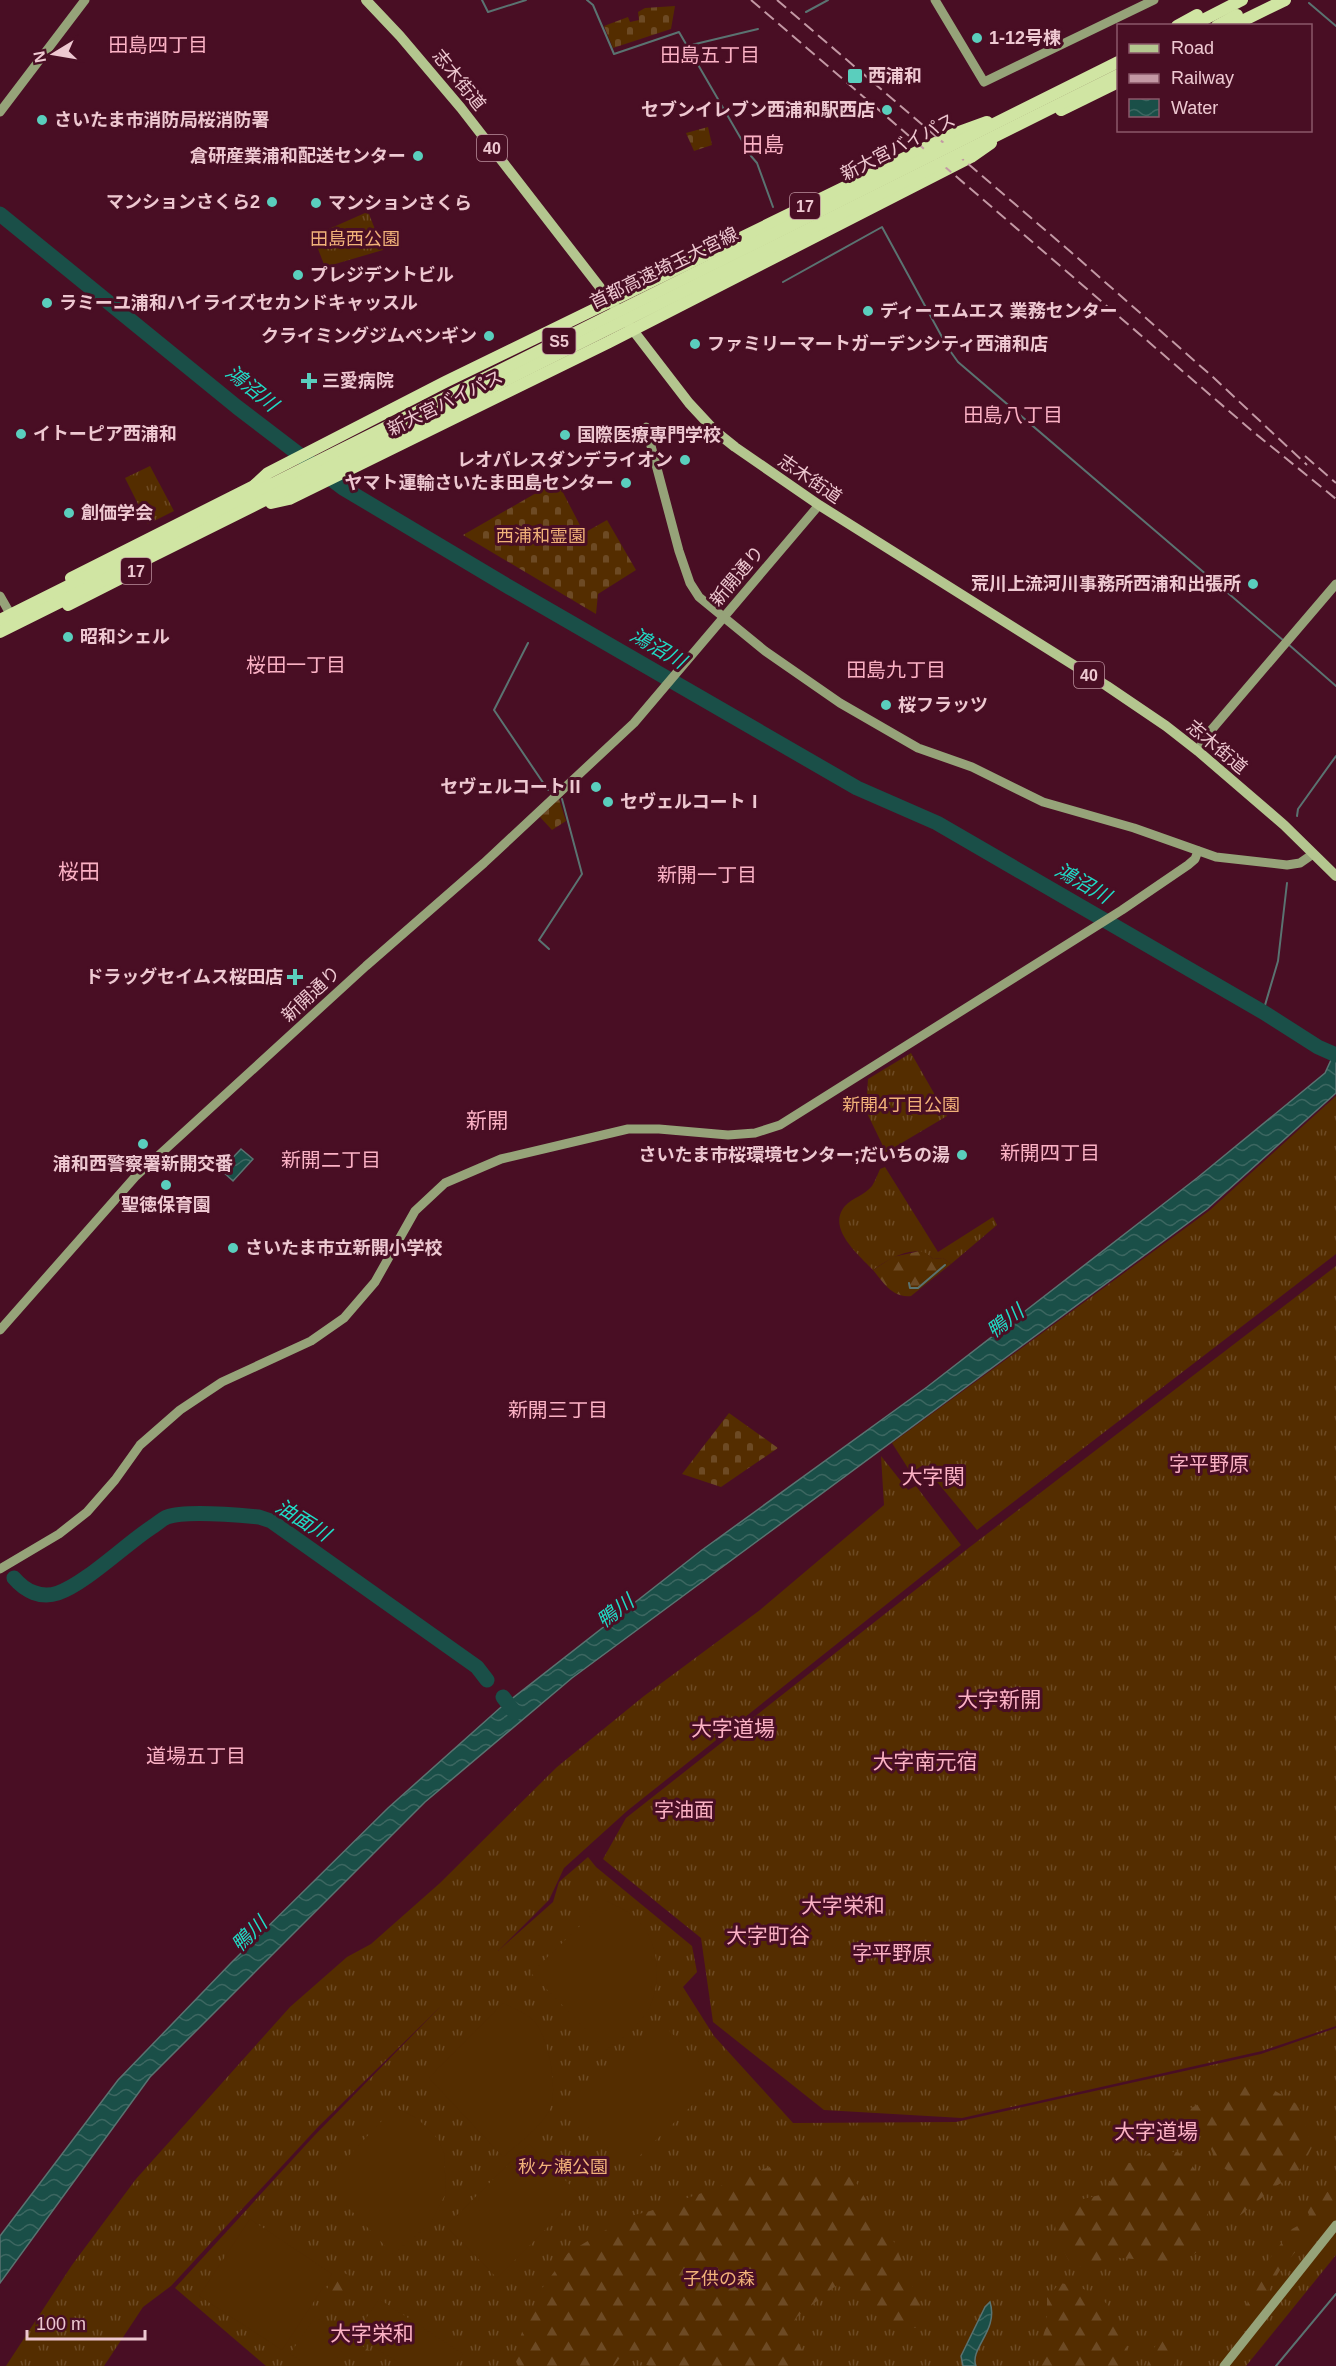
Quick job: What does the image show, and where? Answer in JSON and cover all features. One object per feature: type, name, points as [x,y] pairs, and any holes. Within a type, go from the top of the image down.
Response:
[{"type":"highway","points":[[1181,24],[1228,0]]},
{"type":"highway","points":[[1195,24],[1242,0]]},
{"type":"highway","points":[[1221,24],[1268,0]]},
{"type":"highway","points":[[1236,24],[1285,0]]},
{"type":"highway","name":"17","points":[[611,302],[954,134],[1001,115],[1117,56]]},
{"type":"highway","name":"首都高速埼玉大宮線","points":[[3,614],[1117,63]]},
{"type":"highway","name":"首都高速埼玉大宮線","points":[[0,632],[1117,76]]},
{"type":"highway","name":"17","points":[[633,330],[970,157],[987,145],[1117,83]]},
{"type":"highway","name":"新大宮バイパス","points":[[640,296],[978,126]]},
{"type":"highway","name":"新大宮バイパス","points":[[650,311],[987,145]]},
{"type":"highway","name":"新大宮バイパス","points":[[3,614],[255,485],[267,473],[288,467],[435,387],[611,302]]},
{"type":"highway","name":"新大宮バイパス","points":[[317,452],[590,322]]},
{"type":"highway","name":"新大宮バイパス","points":[[0,638],[271,503],[289,499],[311,484],[633,330]]},
{"type":"highway","name":"新大宮バイパス","points":[[340,470],[599,336]]},
{"type":"main road","name":"志木街道","points":[[366,0],[461,108],[689,403],[715,431],[756,463],[819,505],[1107,686],[1198,751],[1284,825],[1336,876]]},
{"type":"street","points":[[0,111],[85,0]]},
{"type":"street","points":[[935,0],[984,82],[1154,0]]},
{"type":"street","points":[[646,427],[679,551],[690,583],[699,597],[765,651],[840,703],[918,748],[972,767],[1043,802],[1134,828],[1216,857],[1287,865],[1300,863],[1313,854]]},
{"type":"street","name":"新開通り","points":[[0,1330],[131,1180],[366,966],[484,863],[634,723],[819,505]]},
{"type":"street","points":[[1198,751],[1207,735],[1336,584]]},
{"type":"street","points":[[0,596],[3,614]]},
{"type":"street","points":[[0,1569],[59,1534],[87,1512],[115,1480],[140,1445],[180,1410],[222,1382],[311,1341],[344,1318],[375,1282],[415,1211],[445,1183],[501,1159],[628,1129],[659,1129],[728,1135],[755,1133],[780,1125],[1122,910],[1188,865],[1198,851]]},
{"type":"street","points":[[1224,2366],[1336,2225]]},
{"type":"green space","points":[[675,6],[671,29],[613,48],[604,26],[628,17],[630,22],[639,20],[638,12],[645,8]]},
{"type":"green space","points":[[708,127],[712,145],[694,151],[686,133]]},
{"type":"green space","name":"田島西公園","points":[[365,213],[369,214],[383,250],[325,267],[313,236]]},
{"type":"green space","points":[[150,466],[174,511],[148,524],[125,478]]},
{"type":"green space","name":"西浦和霊園","points":[[557,481],[584,533],[607,520],[636,570],[598,594],[596,614],[463,535]]},
{"type":"green space","points":[[559,799],[566,821],[552,830],[540,817]]},
{"type":"green space","name":"新開4丁目公園","points":[[911,1053],[947,1116],[883,1154],[882,1144],[866,1111],[868,1079]]},
{"type":"green space","points":[[1336,1096],[1336,1254],[977,1530],[923,1465],[911,1473],[892,1443],[1210,1210]]},
{"type":"green space","points":[[885,1167],[938,1252],[993,1217],[997,1225],[951,1264],[943,1258],[933,1259],[926,1254],[911,1252],[895,1257],[873,1270],[847,1241],[839,1223],[840,1214],[848,1203],[869,1189],[880,1169]]},
{"type":"green space","points":[[920,1251],[933,1259],[943,1258],[951,1264],[911,1296],[894,1292],[873,1270],[893,1257]]},
{"type":"green space","points":[[1336,1266],[1336,2026],[1262,2051],[962,2118],[824,2110],[713,2022],[701,1938],[603,1859],[626,1818],[966,1550]]},
{"type":"green space","points":[[729,1413],[778,1448],[721,1487],[682,1474]]},
{"type":"green space","name":"秋ヶ瀬公園","points":[[881,1456],[908,1490],[916,1486],[961,1545],[627,1811],[564,1868],[549,1900],[498,1951],[553,1902],[559,1882],[588,1857],[596,1867],[692,1946],[697,1972],[683,1987],[714,2036],[793,2123],[956,2122],[1261,2054],[1336,2028],[1336,2255],[1246,2366],[266,2366],[175,2288],[314,2136],[441,2006],[318,2127],[171,2286],[143,2307],[104,2366],[6,2366],[72,2265],[136,2179],[290,2007],[347,1957],[371,1944],[440,1883],[557,1767],[644,1696],[760,1610],[884,1505]]},
{"type":"green space","points":[[606,1901],[629,1913],[647,1933],[655,1955],[657,1979],[652,2002],[643,2018],[606,2050],[531,1973]]},
{"type":"green space","points":[[503,2003],[528,2016],[540,2030],[551,2066],[553,2091],[552,2102],[545,2118],[503,2157],[429,2078]]},
{"type":"green space","points":[[660,2021],[717,2081],[627,2168],[570,2108]]},
{"type":"green space","points":[[1264,2084],[1300,2106],[1312,2147],[1302,2167],[1292,2177],[1276,2186],[1237,2218],[1228,2210],[1221,2195],[1231,2179],[1228,2171],[1218,2164],[1211,2149],[1217,2132],[1210,2127],[1186,2123],[1183,2112],[1205,2101],[1223,2097],[1240,2085]]},
{"type":"green space","points":[[395,2107],[418,2119],[438,2139],[444,2153],[446,2193],[430,2224],[393,2254],[324,2182]]},
{"type":"green space","points":[[529,2144],[580,2195],[497,2278],[446,2226]]},
{"type":"green space","points":[[1178,2152],[1191,2164],[1206,2187],[1209,2210],[1197,2252],[1166,2270],[1156,2271],[1134,2259],[1109,2257],[1084,2268],[1070,2263],[1057,2237],[1053,2214],[1066,2203],[1104,2194],[1119,2164],[1138,2162],[1149,2153]]},
{"type":"green space","name":"子供の森","points":[[770,2167],[818,2175],[836,2171],[854,2179],[880,2224],[893,2240],[922,2308],[923,2320],[917,2328],[902,2328],[837,2285],[797,2317],[791,2328],[804,2354],[801,2366],[649,2366],[637,2360],[619,2359],[614,2366],[518,2366],[514,2357],[523,2329],[543,2287],[568,2253],[627,2217],[716,2188]]},
{"type":"green space","points":[[1336,2188],[1336,2204],[1280,2270],[1269,2289],[1250,2312],[1246,2311],[1251,2283],[1292,2229],[1303,2223],[1309,2215],[1306,2208],[1319,2196]]},
{"type":"green space","points":[[250,2219],[332,2274],[282,2350],[199,2296]]},
{"type":"green space","points":[[339,2270],[357,2280],[349,2293],[336,2300],[325,2292]]},
{"type":"green space","points":[[1060,2283],[1091,2292],[1112,2310],[1124,2334],[1129,2366],[1039,2366],[1041,2343],[1047,2323],[1047,2298]]},
{"type":"green space","points":[[379,2299],[463,2354],[455,2366],[404,2366],[355,2335]]},
{"type":"green space","points":[[315,2317],[349,2340],[332,2366],[309,2366],[290,2354]]},
{"type":"green space","points":[[1171,2336],[1176,2342],[1175,2366],[1147,2366],[1158,2341]]},
{"type":"green space","points":[[353,2343],[370,2351],[376,2357],[379,2366],[371,2366],[370,2363],[363,2361],[349,2350]]},
{"type":"water","points":[[1336,1049],[1336,1093],[1207,1209],[572,1678],[425,1802],[150,2077],[0,2283],[0,2236],[118,2080],[231,1963],[388,1808],[500,1708],[702,1550],[927,1387],[1197,1178],[1325,1073]]},
{"type":"water","points":[[241,1149],[253,1159],[233,1181],[221,1170]]},
{"type":"water","points":[[990,2302],[991,2321],[976,2353],[976,2366],[963,2366],[961,2356],[985,2307]]},
{"type":"waterway","points":[[482,0],[488,12],[526,0]]},
{"type":"waterway","points":[[587,0],[593,5],[614,54],[679,32],[757,163],[773,207]]},
{"type":"waterway","points":[[806,12],[828,0]]},
{"type":"waterway","points":[[1309,3],[1336,26]]},
{"type":"waterway","points":[[687,46],[758,29]]},
{"type":"waterway","name":"鴻沼川","points":[[0,214],[237,407],[343,488],[509,587],[857,788],[937,823],[1263,1012],[1318,1047],[1336,1055]]},
{"type":"waterway","points":[[783,282],[882,227],[948,348],[958,362],[1284,641]]},
{"type":"waterway","name":"鴻沼川","points":[[547,615],[550,611]]},
{"type":"waterway","points":[[528,643],[494,710],[548,790]]},
{"type":"waterway","points":[[1288,644],[1336,686]]},
{"type":"waterway","points":[[1297,816],[1298,809],[1336,756]]},
{"type":"waterway","points":[[549,949],[539,940],[582,874],[562,799]]},
{"type":"waterway","points":[[1263,1012],[1278,961],[1287,883]]},
{"type":"waterway","points":[[909,1283],[910,1288],[918,1288],[945,1265]]},
{"type":"waterway","name":"油面川","points":[[14,1578],[34,1593],[52,1595],[80,1581],[167,1517],[199,1513],[259,1517],[271,1521],[477,1667],[487,1680]]},
{"type":"waterway","name":"油面川","points":[[503,1697],[515,1713]]},
{"type":"waterway","points":[[1276,2366],[1336,2294]]},
{"type":"railway","points":[[751,0],[1251,430],[1336,499]]},
{"type":"railway","points":[[777,0],[1072,253],[1214,378],[1307,465]]},
{"type":"railway","points":[[1305,456],[1336,483]]},
{"type":"place","name":"1-12号棟","points":[[977,38]]},
{"type":"place","name":"西浦和","points":[[855,76]]},
{"type":"place","name":"セブンイレブン西浦和駅西店","points":[[887,110]]},
{"type":"place","name":"さいたま市消防局桜消防署","points":[[42,120]]},
{"type":"place","name":"倉研産業浦和配送センター","points":[[418,156]]},
{"type":"place","name":"マンションさくら2","points":[[272,202]]},
{"type":"place","name":"マンションさくら","points":[[316,203]]},
{"type":"place","name":"プレジデントビル","points":[[298,275]]},
{"type":"place","name":"ラミーユ浦和ハイライズセカンドキャッスル","points":[[47,303]]},
{"type":"place","name":"ディーエムエス 業務センター","points":[[868,311]]},
{"type":"place","name":"クライミングジムペンギン","points":[[489,336]]},
{"type":"place","name":"ファミリーマートガーデンシティ西浦和店","points":[[695,344]]},
{"type":"place","name":"三愛病院","points":[[309,381]]},
{"type":"place","name":"イトーピア西浦和","points":[[21,434]]},
{"type":"place","name":"国際医療専門学校","points":[[565,435]]},
{"type":"place","name":"レオパレスダンデライオン","points":[[685,460]]},
{"type":"place","name":"ヤマト運輸さいたま田島センター","points":[[626,483]]},
{"type":"place","name":"創価学会","points":[[69,513]]},
{"type":"place","name":"荒川上流河川事務所西浦和出張所","points":[[1253,584]]},
{"type":"place","name":"昭和シェル","points":[[68,637]]},
{"type":"place","name":"桜フラッツ","points":[[886,705]]},
{"type":"place","name":"セヴェルコートⅡ","points":[[596,787]]},
{"type":"place","name":"セヴェルコートⅠ","points":[[608,802]]},
{"type":"place","name":"ドラッグセイムス桜田店","points":[[295,977]]},
{"type":"place","name":"浦和西警察署新開交番","points":[[143,1144]]},
{"type":"place","name":"さいたま市桜環境センター;だいちの湯","points":[[962,1155]]},
{"type":"place","name":"聖徳保育園","points":[[166,1185]]},
{"type":"place","name":"さいたま市立新開小学校","points":[[233,1248]]},
{"type":"district","name":"田島四丁目","points":[[158,45]]},
{"type":"district","name":"田島五丁目","points":[[710,55]]},
{"type":"district","name":"田島","points":[[763,145]]},
{"type":"district","name":"田島八丁目","points":[[1013,415]]},
{"type":"district","name":"桜田一丁目","points":[[296,665]]},
{"type":"district","name":"田島九丁目","points":[[896,670]]},
{"type":"district","name":"桜田","points":[[79,872]]},
{"type":"district","name":"新開一丁目","points":[[707,875]]},
{"type":"district","name":"新開","points":[[487,1121]]},
{"type":"district","name":"新開四丁目","points":[[1050,1153]]},
{"type":"district","name":"新開二丁目","points":[[331,1160]]},
{"type":"district","name":"新開三丁目","points":[[558,1410]]},
{"type":"district","name":"字平野原","points":[[1209,1464]]},
{"type":"district","name":"大字関","points":[[933,1477]]},
{"type":"district","name":"大字新開","points":[[999,1700]]},
{"type":"district","name":"大字道場","points":[[733,1729]]},
{"type":"district","name":"道場五丁目","points":[[196,1756]]},
{"type":"district","name":"大字南元宿","points":[[925,1762]]},
{"type":"district","name":"字油面","points":[[684,1810]]},
{"type":"district","name":"大字栄和","points":[[843,1906]]},
{"type":"district","name":"大字町谷","points":[[768,1936]]},
{"type":"district","name":"字平野原","points":[[892,1953]]},
{"type":"district","name":"大字道場","points":[[1156,2132]]},
{"type":"district","name":"大字栄和","points":[[372,2334]]},
{"type":"water label","name":"鴨川","points":[[1005,1321]]},
{"type":"water label","name":"鴨川","points":[[615,1611]]},
{"type":"water label","name":"鴨川","points":[[249,1934]]}]
